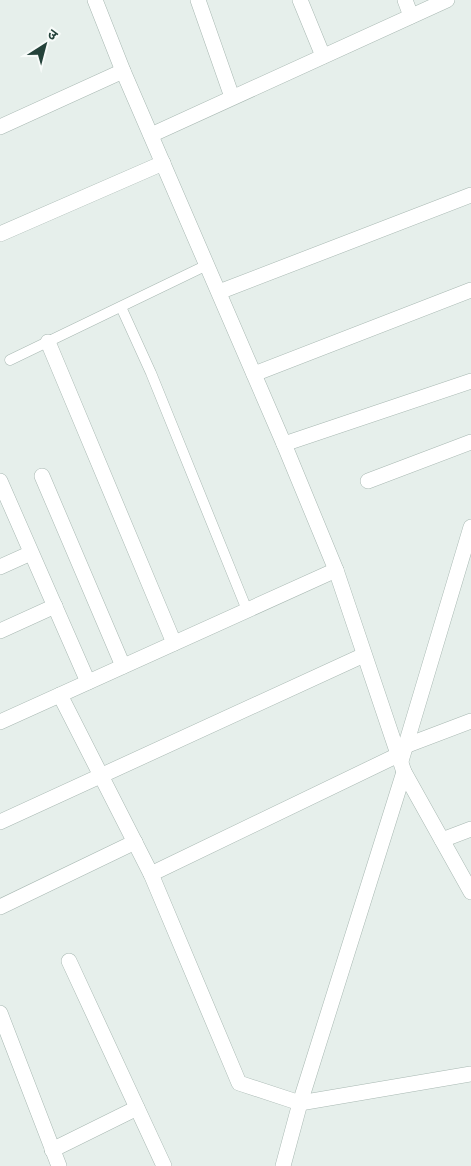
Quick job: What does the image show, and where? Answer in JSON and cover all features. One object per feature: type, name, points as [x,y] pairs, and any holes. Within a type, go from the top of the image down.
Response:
[{"type":"street","points":[[95,0],[123,71],[284,444],[336,570],[364,655],[402,759],[442,840],[471,892]]},
{"type":"street","points":[[198,0],[232,97]]},
{"type":"street","points":[[300,0],[323,56]]},
{"type":"street","points":[[405,0],[411,16]]},
{"type":"street","points":[[151,135],[448,0]]},
{"type":"street","points":[[0,127],[123,71]]},
{"type":"street","points":[[0,234],[163,163]]},
{"type":"street","points":[[219,292],[471,195]]},
{"type":"street","points":[[254,374],[471,290]]},
{"type":"street","points":[[48,342],[174,643]]},
{"type":"street","points":[[284,444],[471,381]]},
{"type":"street","points":[[368,481],[471,442]]},
{"type":"street","points":[[42,476],[123,666]]},
{"type":"street","points":[[2,489],[88,682]]},
{"type":"street","points":[[283,1166],[471,527]]},
{"type":"street","points":[[0,568],[31,552]]},
{"type":"street","points":[[0,722],[336,570]]},
{"type":"street","points":[[0,631],[54,606]]},
{"type":"street","points":[[0,822],[364,655]]},
{"type":"street","points":[[60,694],[151,874],[239,1083],[300,1103],[471,1074]]},
{"type":"street","points":[[151,874],[402,759],[471,721]]},
{"type":"street","points":[[442,840],[471,829]]},
{"type":"street","points":[[0,907],[135,842]]},
{"type":"street","points":[[69,961],[164,1166]]},
{"type":"street","points":[[0,1013],[58,1166]]},
{"type":"street","points":[[52,1150],[137,1108]]},
{"type":"lane","points":[[10,360],[207,265]]},
{"type":"lane","points":[[121,307],[151,373],[247,610]]}]
